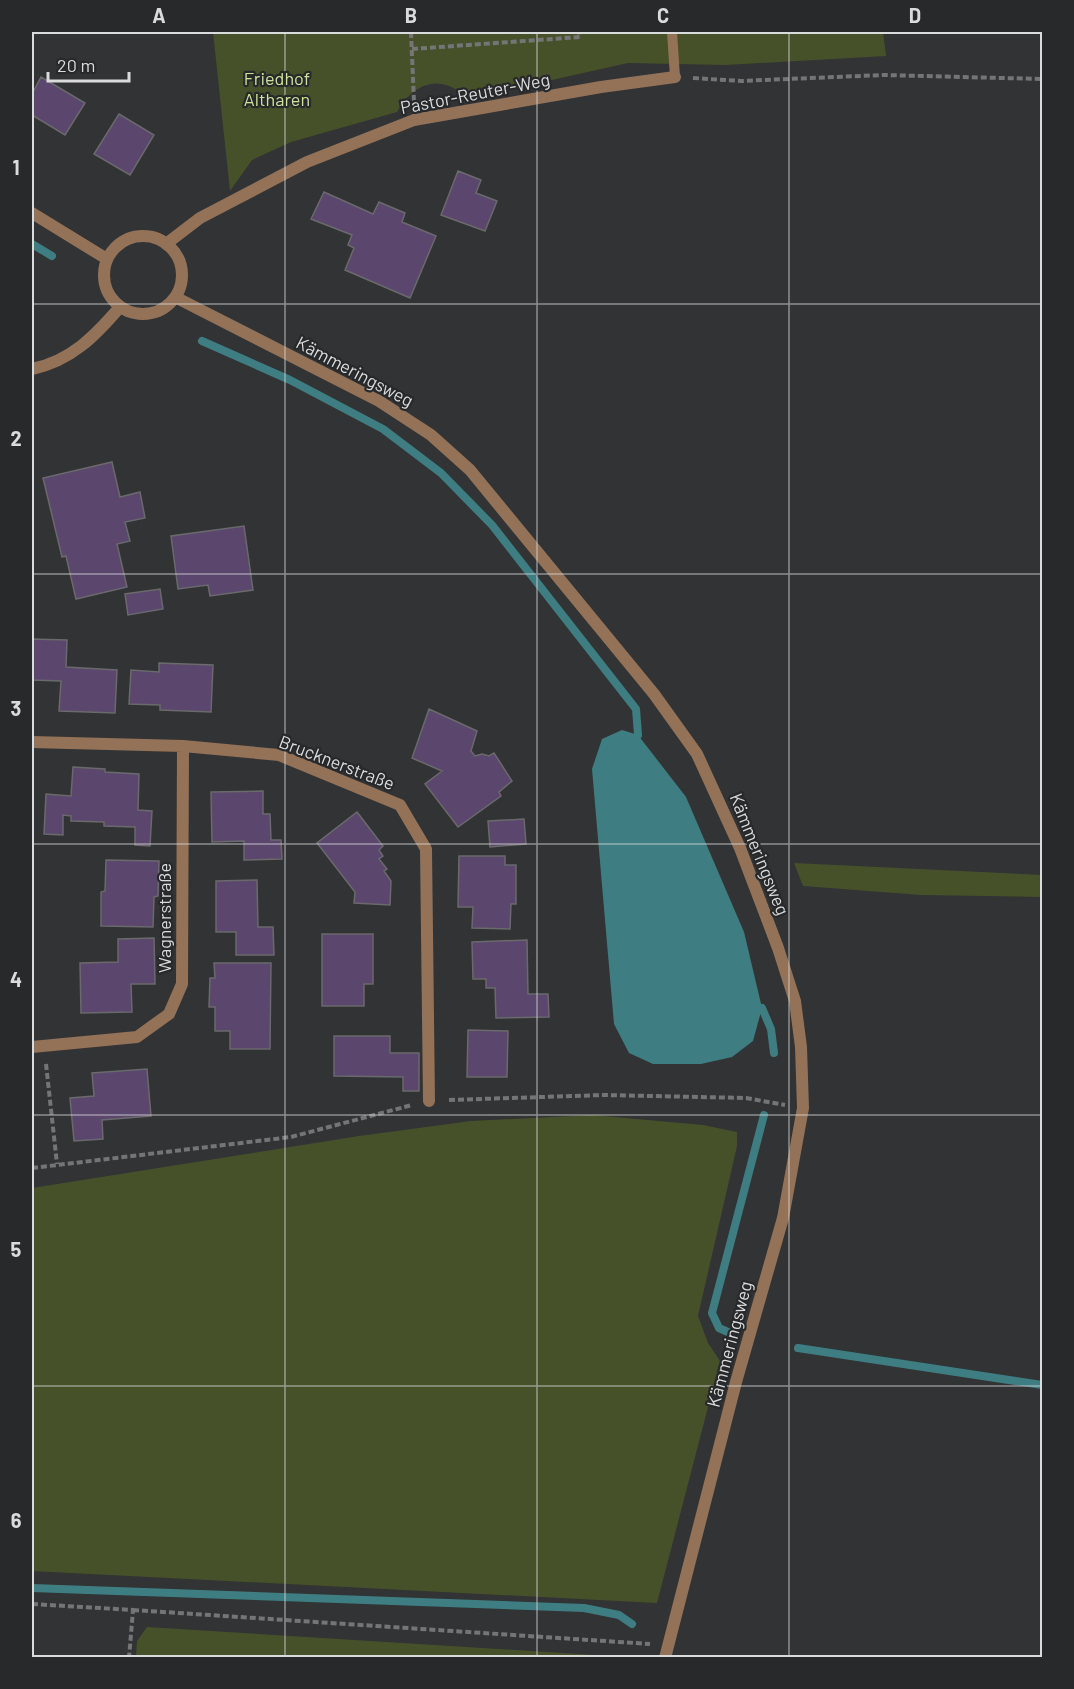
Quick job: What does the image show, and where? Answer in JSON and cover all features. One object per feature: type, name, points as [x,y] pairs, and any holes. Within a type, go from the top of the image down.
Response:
[{"type":"street","name":"Pastor-Reuter-Weg","points":[[166,244],[200,218],[307,162],[414,120],[601,87],[675,77]]},
{"type":"street","points":[[32,213],[107,259]]},
{"type":"street","points":[[133,237],[150,237],[166,244],[176,255],[182,269],[181,284],[176,297],[164,308],[150,314],[134,314],[120,307],[110,297],[103,272],[107,259],[117,245],[133,237]]},
{"type":"street","name":"Kämmeringsweg","points":[[176,297],[379,401],[431,435],[470,470],[654,694],[697,754],[740,848],[778,948],[795,1001],[801,1047],[803,1108],[783,1218],[736,1382],[665,1658]]},
{"type":"street","points":[[32,369],[66,357],[96,335],[120,307]]},
{"type":"street","name":"Brucknerstraße","points":[[32,742],[183,746],[279,754],[400,805],[426,849],[429,1101]]},
{"type":"street","name":"Wagnerstraße","points":[[38,1046],[137,1038],[168,1014],[182,984],[183,746]]},
{"type":"lane","points":[[672,32],[675,77]]},
{"type":"path","points":[[411,32],[414,120]]},
{"type":"path","points":[[412,49],[580,36],[579,32]]},
{"type":"path","points":[[675,77],[741,81],[883,75],[1042,79]]},
{"type":"path","points":[[38,1046],[57,1164]]},
{"type":"path","points":[[32,1168],[291,1137],[429,1101],[604,1095],[746,1098],[803,1108]]},
{"type":"path","points":[[32,1604],[668,1645]]},
{"type":"path","points":[[129,1658],[133,1610]]},
{"type":"green space","name":"Friedhof Altharen","points":[[213,32],[883,32],[886,56],[726,65],[628,63],[467,99],[448,86],[429,84],[411,94],[397,112],[291,142],[252,160],[230,191]]},
{"type":"green space","points":[[794,863],[1042,875],[1042,897],[921,895],[803,886]]},
{"type":"green space","points":[[592,1115],[703,1125],[737,1132],[737,1146],[698,1316],[708,1343],[720,1361],[657,1603],[32,1571],[32,1188],[359,1136],[471,1121]]},
{"type":"green space","points":[[147,1627],[612,1656],[136,1657],[137,1641]]},
{"type":"water","points":[[622,730],[638,735],[686,797],[744,932],[762,1008],[753,1041],[732,1057],[701,1064],[653,1064],[629,1053],[614,1024],[592,769],[602,739]]},
{"type":"building","points":[[41,77],[85,103],[65,135],[32,115],[32,94]]},
{"type":"building","points":[[119,114],[154,135],[130,175],[94,154]]},
{"type":"building","points":[[458,171],[481,180],[476,193],[497,201],[485,231],[441,215]]},
{"type":"building","points":[[324,192],[373,214],[379,202],[405,213],[402,222],[436,236],[410,298],[345,270],[354,248],[348,245],[352,235],[311,219]]},
{"type":"building","points":[[112,462],[120,497],[140,492],[145,518],[125,522],[130,541],[117,544],[127,587],[76,599],[66,556],[62,557],[43,478]]},
{"type":"building","points":[[244,526],[253,590],[210,596],[208,585],[178,589],[171,536]]},
{"type":"building","points":[[160,589],[163,609],[128,615],[125,594]]},
{"type":"building","points":[[32,639],[67,640],[66,667],[117,670],[115,713],[59,711],[61,681],[32,680]]},
{"type":"building","points":[[159,663],[213,665],[211,712],[160,710],[160,705],[129,704],[131,670],[159,672]]},
{"type":"building","points":[[429,709],[477,731],[471,751],[475,756],[482,754],[489,756],[494,753],[512,781],[499,792],[501,796],[458,827],[425,784],[442,771],[412,758]]},
{"type":"building","points":[[73,767],[139,774],[138,810],[152,811],[150,846],[135,845],[135,827],[104,826],[104,822],[71,821],[71,816],[63,815],[63,835],[44,834],[46,794],[71,796]]},
{"type":"building","points":[[263,791],[263,814],[270,814],[271,840],[281,840],[282,859],[244,860],[244,841],[212,842],[211,792]]},
{"type":"building","points":[[357,812],[383,846],[379,850],[383,856],[379,859],[387,869],[384,871],[391,881],[390,905],[354,903],[355,892],[317,843]]},
{"type":"building","points":[[524,819],[526,844],[490,847],[488,821]]},
{"type":"building","points":[[459,856],[505,856],[505,865],[516,865],[516,904],[511,904],[510,929],[472,928],[473,907],[458,907]]},
{"type":"building","points":[[106,860],[159,861],[158,896],[154,897],[153,927],[101,926],[101,892],[105,891]]},
{"type":"building","points":[[257,880],[258,927],[273,927],[274,955],[236,955],[236,932],[216,932],[216,881]]},
{"type":"building","points":[[322,934],[373,934],[373,984],[364,984],[364,1006],[322,1006]]},
{"type":"building","points":[[154,938],[155,984],[131,984],[132,1012],[81,1013],[80,963],[118,962],[118,939]]},
{"type":"building","points":[[527,940],[528,994],[548,994],[549,1017],[496,1018],[495,988],[486,988],[486,979],[473,979],[472,942]]},
{"type":"building","points":[[214,963],[271,963],[270,1049],[230,1049],[230,1031],[215,1031],[215,1007],[209,1007],[210,978],[215,978]]},
{"type":"building","points":[[468,1030],[508,1031],[507,1077],[467,1077]]},
{"type":"building","points":[[334,1036],[390,1036],[390,1053],[419,1053],[419,1091],[403,1091],[403,1077],[334,1076]]},
{"type":"building","points":[[147,1069],[151,1116],[102,1120],[103,1139],[74,1141],[70,1098],[94,1096],[92,1073]]},
{"type":"waterway","points":[[32,244],[52,256]]},
{"type":"waterway","points":[[202,341],[290,380],[383,429],[441,473],[492,525],[636,709],[638,735]]},
{"type":"waterway","points":[[762,1008],[771,1029],[774,1053]]},
{"type":"waterway","points":[[730,1333],[719,1328],[712,1313],[764,1115]]},
{"type":"waterway","points":[[798,1348],[1042,1385]]},
{"type":"waterway","points":[[32,1588],[584,1608],[619,1615],[632,1624]]}]
